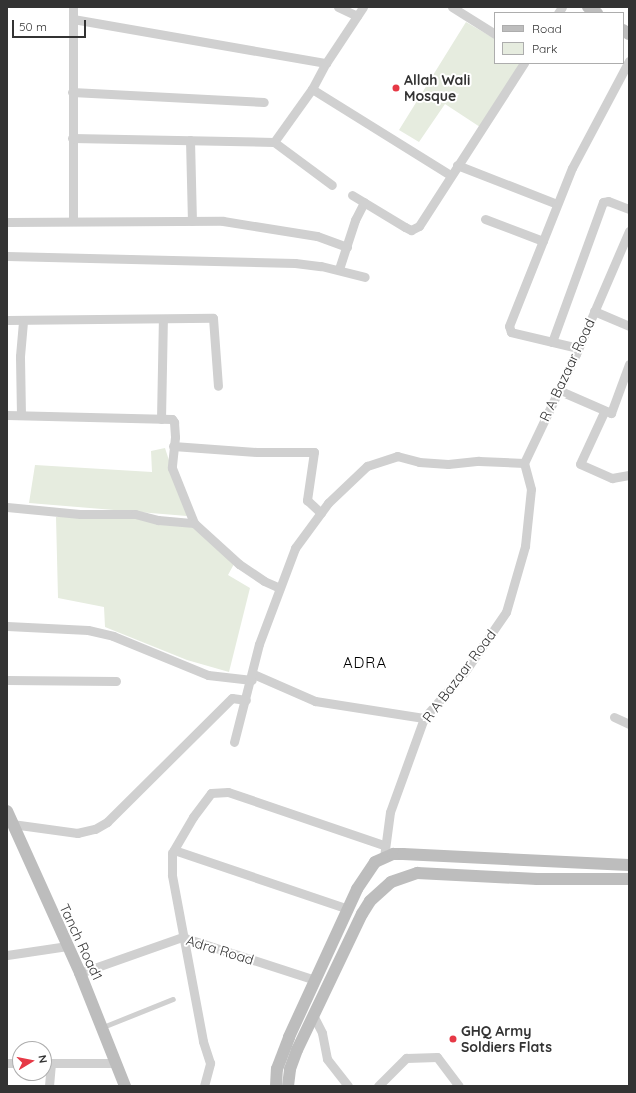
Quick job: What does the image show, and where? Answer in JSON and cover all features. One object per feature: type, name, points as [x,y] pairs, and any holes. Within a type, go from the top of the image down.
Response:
[{"type":"main road","name":"Tanch Road1","points":[[7,811],[80,973],[125,1086]]},
{"type":"main road","points":[[276,1086],[280,1057],[315,980],[368,870],[384,851],[403,854],[629,865]]},
{"type":"main road","points":[[288,1086],[292,1061],[362,914],[380,891],[400,878],[417,873],[537,879],[629,879]]},
{"type":"street","points":[[73,7],[72,138],[74,222]]},
{"type":"street","points":[[338,7],[357,16]]},
{"type":"street","points":[[274,142],[312,89],[326,63],[363,7]]},
{"type":"street","points":[[452,7],[494,33]]},
{"type":"street","points":[[73,19],[326,63]]},
{"type":"street","points":[[578,348],[509,330],[557,204],[582,148],[629,61]]},
{"type":"street","points":[[352,195],[412,230],[418,226],[523,64]]},
{"type":"street","points":[[312,89],[450,175]]},
{"type":"street","points":[[72,92],[264,102]]},
{"type":"street","points":[[72,138],[274,142],[332,185]]},
{"type":"street","points":[[190,140],[192,221]]},
{"type":"street","points":[[457,164],[557,204]]},
{"type":"street","points":[[552,342],[603,202],[608,200],[629,209]]},
{"type":"street","points":[[339,269],[364,202]]},
{"type":"street","points":[[485,219],[543,241]]},
{"type":"street","points":[[7,222],[223,221],[317,236],[347,247]]},
{"type":"street","name":"R A Bazaar Road","points":[[384,851],[390,812],[424,718],[466,670],[506,612],[525,546],[531,489],[524,463],[578,348],[629,231]]},
{"type":"street","points":[[7,256],[288,263],[339,269],[364,277]]},
{"type":"street","points":[[594,311],[629,326]]},
{"type":"street","points":[[7,320],[213,318],[218,386]]},
{"type":"street","points":[[161,419],[163,319]]},
{"type":"street","points":[[21,415],[20,356],[23,320]]},
{"type":"street","points":[[558,390],[604,412],[610,413],[629,364]]},
{"type":"street","points":[[604,412],[580,464],[612,478],[629,475]]},
{"type":"street","points":[[7,414],[172,419],[174,422],[172,468],[194,523],[240,564],[280,588]]},
{"type":"street","points":[[173,446],[256,452],[314,452],[307,500],[320,513]]},
{"type":"street","points":[[234,742],[252,677],[259,644],[295,548],[328,503],[367,466],[397,456],[419,462],[448,464],[479,461],[524,463]]},
{"type":"street","points":[[7,507],[80,514],[135,514],[158,520],[194,523]]},
{"type":"street","points":[[7,626],[88,630],[113,636],[208,675],[252,677],[315,701],[424,718]]},
{"type":"street","points":[[7,680],[116,681]]},
{"type":"street","points":[[12,824],[77,833],[95,829],[107,822],[232,698],[246,700]]},
{"type":"street","points":[[614,717],[629,724]]},
{"type":"street","points":[[204,1086],[210,1063],[203,1041],[182,937],[172,875],[174,850],[193,818],[211,794],[228,792],[384,851]]},
{"type":"street","points":[[174,850],[348,909]]},
{"type":"street","name":"Adra Road","points":[[80,973],[182,937],[315,980]]},
{"type":"street","points":[[7,955],[67,946]]},
{"type":"street","points":[[313,1015],[322,1033],[327,1059],[344,1086]]},
{"type":"street","points":[[378,1086],[406,1058],[437,1057],[459,1086]]},
{"type":"street","points":[[52,1063],[115,1063]]},
{"type":"street","points":[[339,1077],[348,1086]]},
{"type":"lane","points":[[102,1028],[173,998]]},
{"type":"green space","points":[[466,22],[494,38],[494,64],[521,64],[480,127],[445,104],[419,142],[399,130]]},
{"type":"green space","points":[[165,448],[187,516],[29,503],[35,465],[152,472],[151,451]]},
{"type":"green space","points":[[56,517],[135,517],[195,528],[234,564],[228,575],[250,588],[229,672],[187,660],[105,627],[104,607],[58,598]]},
{"type":"place","name":"Allah Wali Mosque","points":[[396,88]]},
{"type":"place","name":"GHQ Army Soldiers Flats","points":[[453,1039]]},
{"type":"district","name":"ADRA","points":[[365,663]]}]
